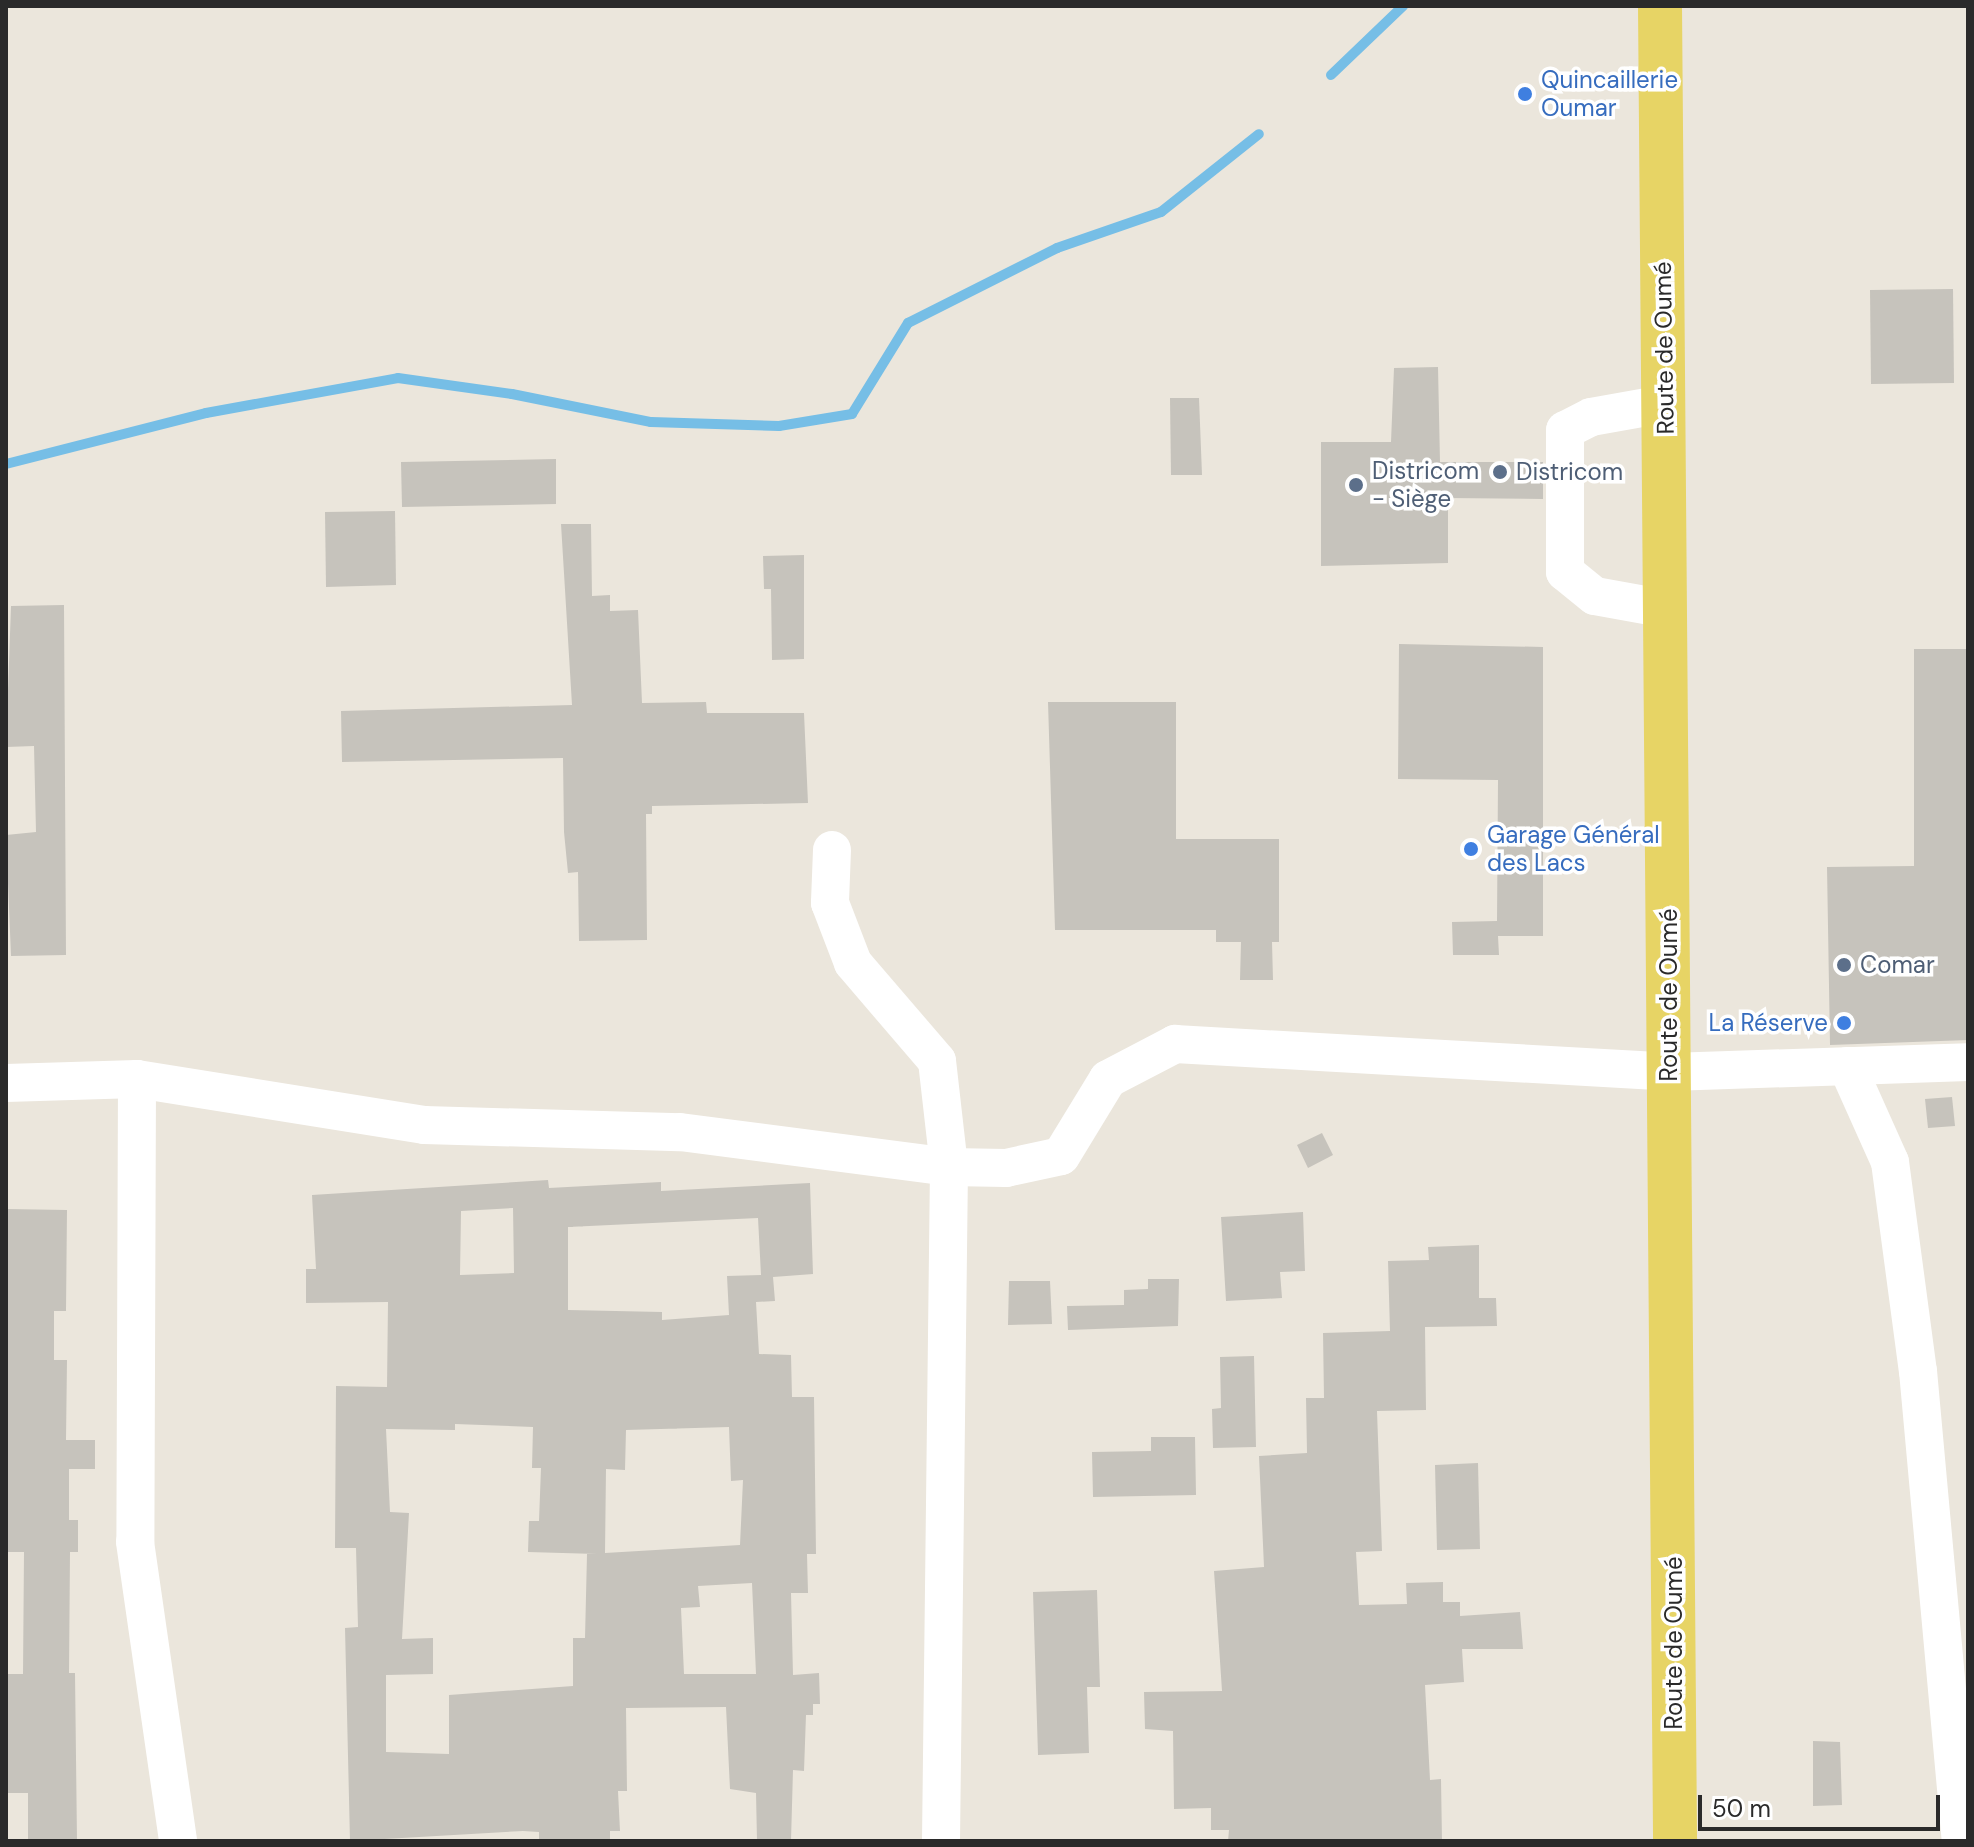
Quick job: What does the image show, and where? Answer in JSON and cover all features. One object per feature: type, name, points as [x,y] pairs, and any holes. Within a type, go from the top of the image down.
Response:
[{"type":"main road","name":"Route de Oumé","points":[[1660,6],[1675,1841]]},
{"type":"street","points":[[1664,404],[1591,417],[1565,430],[1565,572],[1595,596],[1667,609]]},
{"type":"street","points":[[832,850],[830,903],[853,963],[937,1061],[949,1167],[941,1841]]},
{"type":"street","points":[[6,1083],[137,1079],[424,1125],[680,1132],[949,1167],[1006,1168],[1061,1156],[1108,1079],[1175,1044],[1670,1072],[1968,1062]]},
{"type":"street","points":[[1847,1066],[1890,1162],[1918,1371],[1961,1841]]},
{"type":"street","points":[[137,1079],[135,1542],[178,1841]]},
{"type":"building","points":[[1953,289],[1954,383],[1871,384],[1870,290]]},
{"type":"building","points":[[1438,367],[1440,462],[1543,462],[1543,499],[1448,498],[1448,563],[1321,566],[1321,442],[1391,442],[1394,368]]},
{"type":"building","points":[[1170,398],[1199,398],[1202,475],[1171,475]]},
{"type":"building","points":[[556,459],[556,504],[402,507],[401,462]]},
{"type":"building","points":[[395,511],[396,585],[326,587],[325,512]]},
{"type":"building","points":[[561,524],[591,524],[592,596],[610,595],[610,611],[638,610],[642,703],[706,702],[707,713],[804,713],[808,803],[652,806],[652,814],[646,814],[647,940],[579,941],[578,872],[568,873],[564,832],[563,758],[342,762],[341,711],[572,705]]},
{"type":"building","points":[[804,555],[804,659],[772,660],[771,589],[764,589],[763,556]]},
{"type":"building","points":[[64,605],[66,955],[11,956],[6,835],[36,832],[34,746],[6,747],[11,606]]},
{"type":"building","points":[[1399,644],[1543,647],[1543,936],[1498,936],[1499,955],[1453,955],[1452,922],[1497,921],[1498,780],[1398,779]]},
{"type":"building","points":[[1914,649],[1968,649],[1968,1040],[1830,1045],[1827,867],[1914,866]]},
{"type":"building","points":[[1048,702],[1176,702],[1176,839],[1279,839],[1279,942],[1272,942],[1273,980],[1240,980],[1241,942],[1216,942],[1216,930],[1055,930]]},
{"type":"building","points":[[1952,1097],[1955,1126],[1928,1128],[1925,1099]]},
{"type":"building","points":[[1322,1133],[1333,1155],[1308,1168],[1297,1145]]},
{"type":"building","points":[[548,1180],[549,1188],[661,1182],[661,1191],[810,1183],[813,1274],[773,1277],[775,1301],[756,1302],[759,1354],[791,1355],[792,1397],[814,1397],[816,1554],[807,1554],[808,1593],[791,1593],[793,1675],[819,1673],[820,1704],[813,1704],[813,1715],[806,1715],[804,1771],[793,1770],[791,1841],[757,1841],[756,1793],[730,1789],[726,1707],[626,1708],[627,1791],[618,1791],[620,1831],[610,1831],[610,1841],[539,1841],[539,1832],[523,1831],[350,1841],[345,1628],[358,1627],[356,1548],[335,1548],[336,1386],[387,1387],[388,1302],[306,1303],[306,1269],[316,1269],[312,1195]],"holes":[[[513,1208],[514,1273],[460,1275],[461,1211]],[[758,1218],[761,1275],[727,1276],[729,1315],[662,1320],[662,1312],[568,1310],[568,1227]],[[455,1424],[533,1427],[532,1468],[541,1468],[539,1521],[529,1521],[528,1552],[597,1554],[587,1554],[585,1638],[573,1638],[573,1686],[449,1695],[449,1754],[386,1752],[386,1675],[433,1674],[433,1638],[402,1639],[409,1513],[390,1512],[386,1429],[455,1430]],[[729,1427],[731,1481],[743,1480],[740,1545],[605,1553],[606,1469],[625,1470],[626,1430]],[[752,1583],[756,1674],[684,1674],[681,1608],[700,1607],[698,1586]]]},
{"type":"building","points":[[6,1209],[67,1210],[66,1311],[54,1311],[54,1360],[67,1360],[66,1440],[95,1440],[95,1469],[69,1469],[69,1520],[78,1520],[78,1552],[70,1552],[69,1673],[75,1673],[77,1841],[28,1841],[28,1793],[6,1793],[6,1674],[23,1674],[24,1552],[6,1552]]},
{"type":"building","points":[[1303,1212],[1305,1271],[1280,1272],[1282,1298],[1226,1301],[1221,1217]]},
{"type":"building","points":[[1479,1245],[1479,1298],[1496,1298],[1497,1326],[1425,1327],[1426,1410],[1377,1411],[1382,1551],[1356,1552],[1359,1605],[1407,1604],[1406,1583],[1443,1582],[1443,1602],[1460,1602],[1460,1616],[1520,1612],[1523,1649],[1462,1649],[1464,1682],[1425,1685],[1430,1780],[1441,1779],[1442,1841],[1228,1841],[1229,1830],[1211,1830],[1211,1808],[1174,1809],[1173,1731],[1145,1729],[1144,1692],[1222,1691],[1214,1571],[1264,1567],[1259,1456],[1307,1453],[1306,1398],[1324,1398],[1323,1333],[1390,1331],[1388,1261],[1429,1260],[1428,1247]]},
{"type":"building","points":[[1148,1279],[1179,1279],[1178,1326],[1068,1330],[1067,1306],[1124,1305],[1124,1290],[1148,1289]]},
{"type":"building","points":[[1009,1281],[1050,1281],[1052,1324],[1008,1325]]},
{"type":"building","points":[[1254,1356],[1256,1447],[1213,1448],[1212,1409],[1221,1408],[1220,1357]]},
{"type":"building","points":[[1151,1437],[1195,1437],[1196,1495],[1093,1497],[1092,1452],[1151,1451]]},
{"type":"building","points":[[1478,1463],[1480,1549],[1437,1550],[1435,1465]]},
{"type":"building","points":[[1097,1590],[1100,1687],[1087,1687],[1089,1753],[1038,1755],[1033,1592]]},
{"type":"building","points":[[1813,1741],[1840,1742],[1842,1805],[1813,1806]]},
{"type":"waterway","points":[[1331,75],[1403,6]]},
{"type":"waterway","points":[[6,464],[206,413],[398,378],[512,394],[651,422],[779,426],[852,414],[908,323],[1057,248],[1161,212],[1259,134]]},
{"type":"place","name":"Quincaillerie Oumar","points":[[1525,94]]},
{"type":"place","name":"Districom","points":[[1500,472]]},
{"type":"place","name":"Districom - Siège","points":[[1356,485]]},
{"type":"place","name":"Garage Général des Lacs","points":[[1471,849]]},
{"type":"place","name":"Comar","points":[[1844,965]]},
{"type":"place","name":"La Réserve","points":[[1844,1023]]}]
